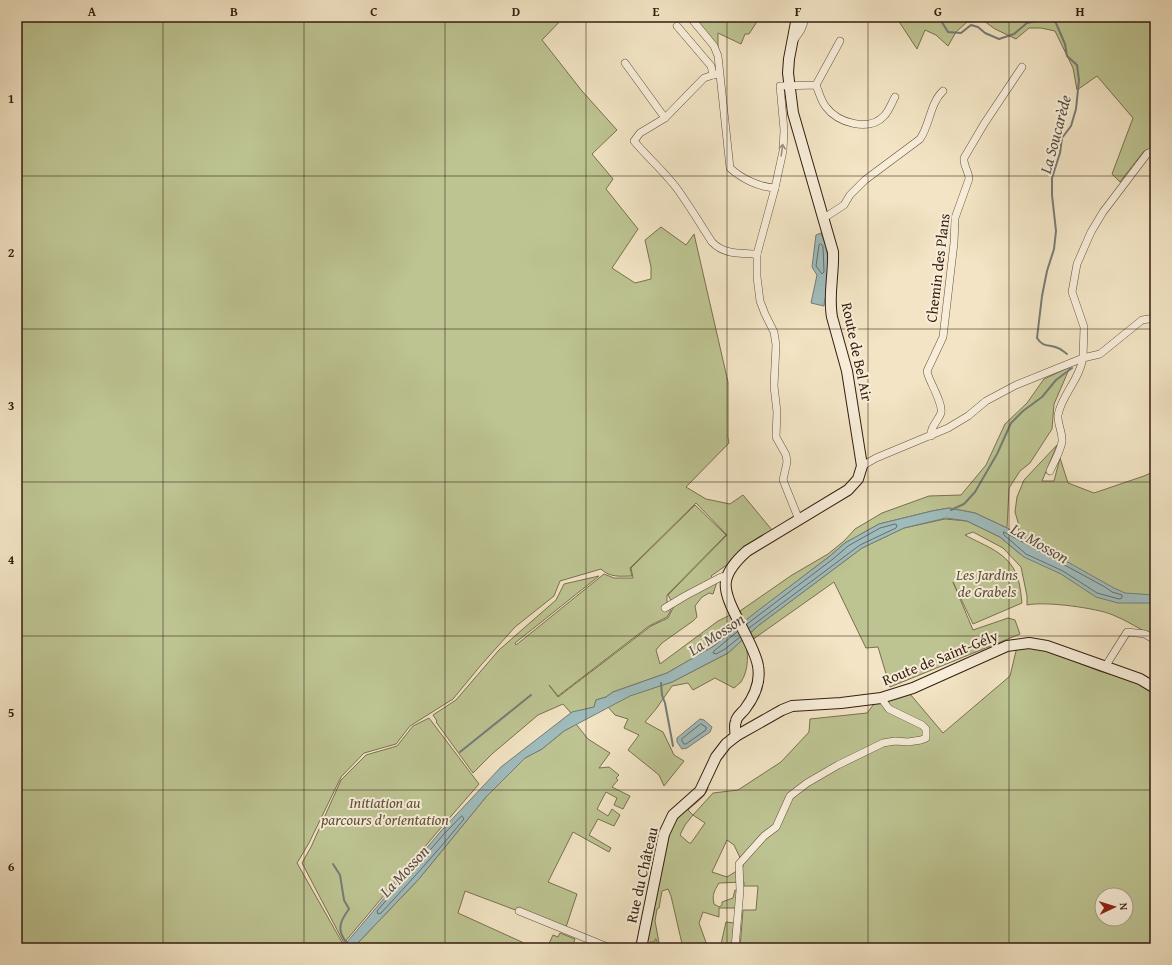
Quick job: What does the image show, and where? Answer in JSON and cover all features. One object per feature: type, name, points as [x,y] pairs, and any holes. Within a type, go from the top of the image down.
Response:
[{"type":"street","points":[[690,17],[714,46],[718,56],[716,75],[730,168],[756,184],[775,188]]},
{"type":"street","name":"Route de Bel Air","points":[[726,579],[734,564],[747,552],[839,495],[856,483],[861,475],[862,466],[847,371],[831,313],[830,299],[834,266],[833,252],[793,113],[789,85],[789,59],[797,17]]},
{"type":"street","points":[[792,43],[801,30],[806,17]]},
{"type":"street","points":[[677,26],[711,66],[716,75]]},
{"type":"street","points":[[816,85],[840,41]]},
{"type":"street","points":[[625,63],[665,118]]},
{"type":"street","name":"Chemin des Plans","points":[[931,436],[930,431],[941,412],[939,401],[927,371],[943,337],[954,243],[955,218],[969,179],[969,174],[963,162],[984,124],[1022,67]]},
{"type":"street","points":[[716,75],[704,78],[665,118],[640,133],[634,141],[644,154],[660,168],[678,190],[712,242],[718,248],[724,252],[757,254]]},
{"type":"street","points":[[799,520],[783,480],[787,462],[786,455],[776,437],[777,412],[774,386],[776,345],[774,332],[760,301],[757,277],[757,254],[775,188],[783,151],[784,130],[780,86],[816,85]]},
{"type":"street","points":[[816,85],[826,108],[833,115],[857,124],[874,122],[884,116],[895,97]]},
{"type":"street","points":[[824,218],[844,205],[850,195],[866,180],[920,139],[924,133],[937,99],[943,91]]},
{"type":"street","points":[[1050,471],[1062,441],[1058,416],[1062,403],[1078,376],[1083,358],[1084,327],[1072,292],[1077,264],[1091,232],[1103,212],[1146,154],[1155,150]]},
{"type":"street","points":[[862,466],[876,458],[948,428],[968,416],[986,402],[1016,385],[1083,358],[1100,354],[1142,320],[1155,318]]},
{"type":"street","points":[[666,608],[721,577],[726,579],[726,592],[730,603],[753,648],[759,668],[758,685],[753,698],[735,722],[736,736]]},
{"type":"street","points":[[1105,668],[1128,632],[1145,634],[1155,640]]},
{"type":"street","name":"Route de Saint-Gély","points":[[736,736],[792,706],[841,703],[881,698],[913,688],[1007,646],[1018,644],[1029,643],[1047,646],[1105,668],[1140,679],[1155,688]]},
{"type":"street","points":[[735,948],[740,890],[739,864],[764,836],[776,827],[790,796],[838,765],[883,743],[894,741],[908,742],[926,738],[926,729],[889,709],[881,698]]},
{"type":"street","name":"Rue du Château","points":[[641,948],[664,834],[668,824],[673,815],[700,791],[716,757],[726,744],[736,736]]},
{"type":"street","points":[[519,911],[610,948]]},
{"type":"green space","points":[[17,17],[564,17],[542,40],[582,91],[617,130],[592,154],[613,179],[606,189],[638,229],[612,268],[635,283],[651,279],[651,267],[645,240],[661,227],[686,245],[694,234],[728,382],[729,443],[686,487],[706,499],[730,504],[743,495],[772,530],[759,537],[737,553],[728,564],[711,576],[717,582],[713,594],[709,593],[702,597],[695,606],[697,617],[662,643],[656,650],[660,664],[718,621],[732,614],[738,626],[714,646],[667,673],[613,692],[606,697],[596,700],[594,707],[571,713],[563,704],[538,715],[492,754],[473,773],[436,722],[437,721],[433,715],[456,700],[499,650],[556,600],[564,584],[599,576],[515,643],[516,645],[604,574],[614,578],[633,578],[631,568],[695,505],[726,535],[667,595],[667,603],[671,610],[667,617],[649,626],[558,696],[549,685],[558,697],[651,626],[668,618],[674,606],[668,595],[727,535],[696,503],[630,568],[632,576],[612,575],[601,569],[560,581],[554,596],[515,627],[453,699],[410,726],[396,744],[364,753],[341,777],[309,843],[297,863],[343,944],[339,948],[17,948]]},
{"type":"green space","points":[[693,17],[760,17],[749,34],[745,34],[741,44],[718,33],[718,48]]},
{"type":"green space","points":[[896,17],[1155,17],[1155,146],[1144,151],[1120,182],[1112,174],[1133,118],[1097,76],[1077,90],[1073,68],[1055,31],[1041,28],[1029,28],[1016,39],[995,29],[984,21],[967,22],[956,32],[948,46],[936,35],[925,30],[917,49]]},
{"type":"green space","points":[[1070,367],[1054,404],[1052,429],[1030,463],[1020,471],[1009,488],[1007,528],[975,513],[949,508],[879,524],[845,543],[745,621],[740,611],[792,575],[828,554],[844,541],[855,529],[882,513],[929,496],[961,495],[986,465],[1005,424],[1027,403],[1044,379]]},
{"type":"green space","name":"Les Jardins de Grabels","points":[[1057,445],[1042,481],[1054,481],[1060,458],[1068,483],[1094,493],[1155,471],[1155,637],[1124,620],[1105,612],[1058,605],[1027,605],[1027,596],[1021,567],[1003,548],[973,532],[965,535],[996,551],[1008,561],[1013,568],[1019,582],[1022,603],[973,624],[953,582],[973,630],[1008,618],[1015,620],[1020,634],[890,687],[878,647],[866,648],[834,582],[752,640],[749,634],[759,625],[862,548],[904,528],[945,519],[967,521],[1000,537],[1020,554],[1018,522],[1015,512],[1017,497],[1024,480]]},
{"type":"green space","points":[[744,638],[747,649],[747,666],[744,677],[739,684],[734,688],[715,678],[693,690],[688,683],[672,686],[645,722],[663,732],[674,755],[684,761],[664,786],[659,775],[628,750],[639,735],[624,728],[628,719],[615,715],[608,707],[630,695],[672,682],[728,653]]},
{"type":"green space","points":[[1036,646],[1099,671],[1137,682],[1155,694],[1155,948],[740,948],[743,910],[756,910],[758,886],[744,886],[744,882],[719,883],[716,888],[713,901],[714,904],[719,907],[722,905],[722,902],[733,898],[735,890],[738,891],[736,908],[719,908],[719,917],[703,912],[699,923],[708,948],[683,948],[671,896],[668,889],[662,891],[655,921],[660,948],[655,939],[655,942],[650,942],[649,948],[645,948],[672,826],[683,811],[701,797],[708,787],[703,796],[688,810],[693,815],[713,793],[738,790],[781,762],[809,732],[810,719],[867,713],[874,704],[910,694],[943,733],[1010,676],[1016,651],[1019,647]],"holes":[[[693,815],[705,823],[691,843],[680,835],[685,825]],[[727,840],[734,845],[743,864],[743,867],[727,877],[712,872]]]},
{"type":"green space","name":"Initiation au parcours d'orientation","points":[[429,718],[479,784],[344,943],[302,863],[311,847],[341,780],[366,755],[397,746],[413,726]]},
{"type":"green space","points":[[576,724],[588,739],[610,753],[599,768],[609,767],[619,775],[616,778],[618,780],[612,787],[630,796],[623,809],[614,805],[617,798],[606,792],[597,809],[608,816],[612,809],[620,815],[614,826],[598,819],[589,835],[611,848],[609,852],[573,832],[548,882],[577,894],[566,927],[465,891],[458,913],[535,948],[353,948],[418,880],[486,797],[525,758],[542,749],[564,731]]},
{"type":"green space","points":[[726,922],[734,923],[732,948],[717,948],[721,944]]},
{"type":"green space","points":[[560,933],[575,939],[573,945],[570,945],[567,948],[547,948],[553,935],[558,937]]},
{"type":"water","points":[[821,233],[826,247],[829,269],[824,306],[811,303],[817,275],[812,267],[816,235]]},
{"type":"water","points":[[949,508],[975,513],[1007,528],[1125,593],[1155,595],[1155,603],[1118,603],[1096,597],[1061,574],[1024,557],[1000,537],[967,521],[946,518],[904,528],[862,548],[759,625],[728,653],[672,682],[630,696],[564,731],[542,749],[525,758],[486,797],[418,880],[353,948],[342,948],[441,831],[501,767],[572,712],[594,707],[596,700],[606,697],[613,692],[667,673],[714,646],[845,543],[879,524]]},
{"type":"water","points":[[700,719],[704,720],[712,727],[710,732],[687,748],[682,749],[677,742],[677,738]]},
{"type":"waterway","name":"La Soucarède","points":[[935,17],[940,19],[948,32],[961,33],[971,25],[978,27],[985,33],[999,39],[1014,34],[1027,23],[1052,19],[1056,23],[1065,44],[1067,56],[1077,65],[1079,80],[1076,109],[1071,126],[1062,138],[1060,153],[1052,178],[1052,195],[1056,231],[1054,249],[1047,271],[1042,296],[1037,338],[1044,345],[1059,348],[1067,354]]},
{"type":"waterway","points":[[951,510],[964,504],[975,492],[997,454],[1011,423],[1023,411],[1042,397],[1056,380],[1072,368]]},
{"type":"waterway","points":[[661,683],[662,695],[665,703],[673,746]]},
{"type":"waterway","points":[[460,752],[531,695]]},
{"type":"waterway","points":[[333,864],[340,875],[344,900],[349,909],[340,926],[341,934],[347,943]]},
{"type":"water label","name":"La Mosson","points":[[1040,543]]},
{"type":"water label","name":"La Mosson","points":[[716,634]]},
{"type":"water label","name":"La Mosson","points":[[404,871]]}]
